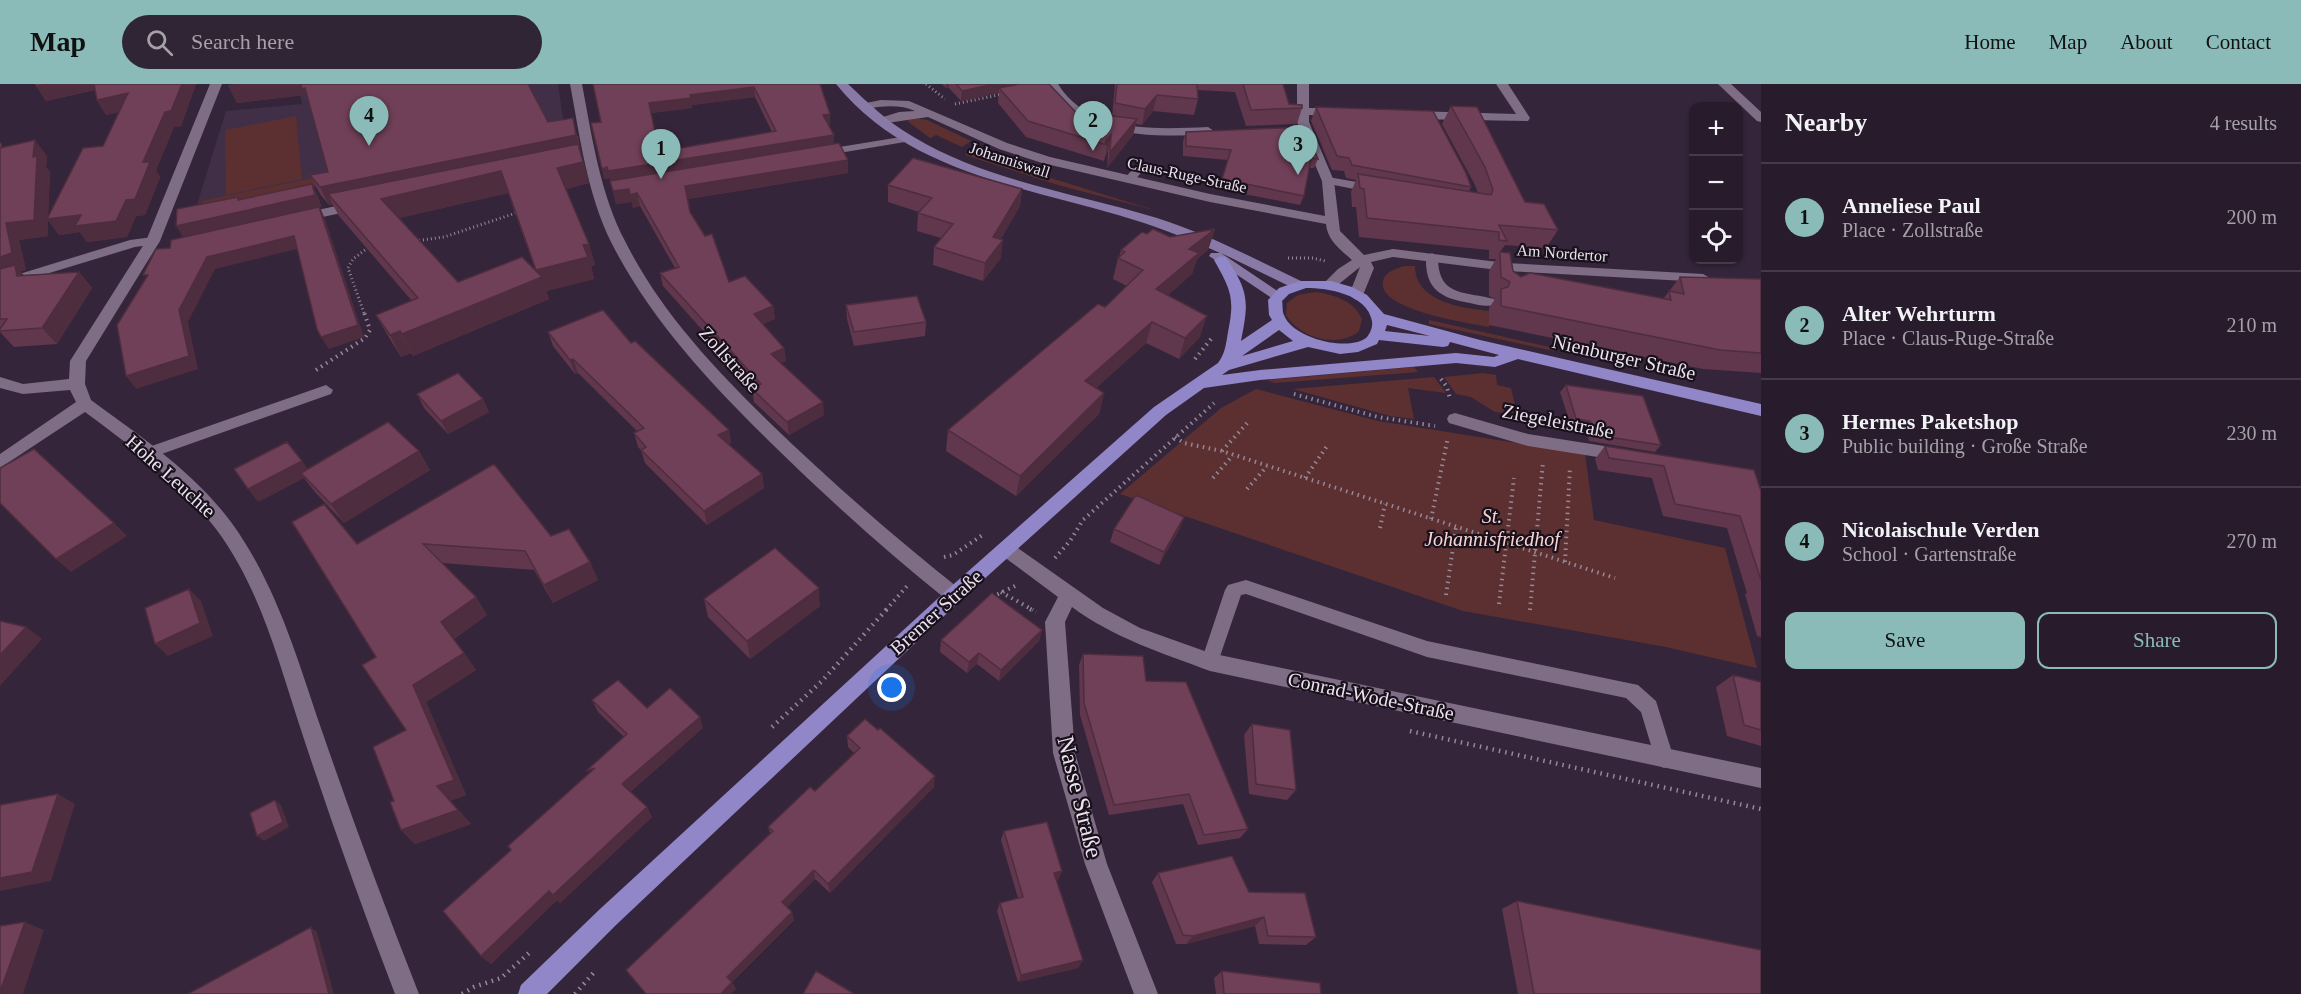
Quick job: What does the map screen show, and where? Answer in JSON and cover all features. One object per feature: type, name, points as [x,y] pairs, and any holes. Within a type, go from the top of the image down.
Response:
[{"type":"main road","name":"Johanniswall","points":[[842,84],[864,106],[907,139],[944,157],[980,170],[1154,221],[1298,285]]},
{"type":"main road","name":"Johanniswall","points":[[1186,234],[1221,260],[1278,296]]},
{"type":"main road","points":[[1221,260],[1233,281],[1241,306],[1227,361]]},
{"type":"main road","points":[[1298,285],[1329,285],[1356,295],[1373,308],[1380,324],[1377,335],[1365,344],[1348,349],[1327,347],[1306,342],[1291,333],[1280,322],[1274,306],[1278,296],[1298,285]]},
{"type":"main road","name":"Nienburger Straße","points":[[1379,318],[1478,345],[1761,410]]},
{"type":"main road","name":"Bremer Straße","points":[[530,994],[608,917],[954,595],[1160,411],[1280,322]]},
{"type":"main road","name":"Nienburger Straße","points":[[1377,335],[1478,345]]},
{"type":"main road","name":"Bremer Straße","points":[[1227,361],[1306,342]]},
{"type":"main road","points":[[1195,385],[1260,375],[1423,360],[1456,358],[1495,362],[1517,354]]},
{"type":"street","points":[[0,382],[23,389],[75,384],[78,361],[145,254],[159,245],[216,84]]},
{"type":"street","points":[[1052,84],[1069,106],[1090,118],[1111,125],[1153,132],[1220,131]]},
{"type":"street","points":[[1303,84],[1302,130],[1328,181],[1331,220],[1335,235],[1363,261],[1367,268],[1356,295]]},
{"type":"street","points":[[1396,114],[1524,118],[1502,84]]},
{"type":"street","points":[[1724,84],[1761,118]]},
{"type":"street","name":"Zollstraße","points":[[580,85],[584,159],[603,189],[618,240],[653,302],[722,384],[816,478],[954,595]]},
{"type":"street","name":"Claus-Ruge-Straße","points":[[864,106],[888,103],[909,104],[1014,149],[1129,180],[1331,220]]},
{"type":"street","points":[[1303,111],[1350,112]]},
{"type":"street","name":"Claus-Ruge-Straße","points":[[884,121],[915,113],[938,116]]},
{"type":"street","points":[[291,220],[368,203]]},
{"type":"street","name":"Am Nordertor","points":[[1329,285],[1346,268],[1379,254],[1393,253],[1432,256],[1506,267],[1713,279]]},
{"type":"street","name":"Hohe Leuchte","points":[[75,384],[85,404],[151,452],[200,497],[224,525],[254,573],[407,994]]},
{"type":"street","points":[[0,462],[85,404]]},
{"type":"street","name":"Ziegeleistraße","points":[[1453,424],[1528,440],[1645,459]]},
{"type":"street","name":"Conrad-Wode-Straße","points":[[1006,549],[1068,595],[1133,634],[1210,662],[1761,778]]},
{"type":"street","name":"Nasse Straße","points":[[1068,595],[1055,622],[1064,753],[1096,864],[1146,994]]},
{"type":"lane","points":[[1430,115],[1438,130]]},
{"type":"lane","points":[[809,155],[907,139]]},
{"type":"lane","points":[[1129,180],[1142,165]]},
{"type":"lane","points":[[1328,181],[1387,191]]},
{"type":"lane","points":[[0,284],[134,243],[159,245]]},
{"type":"lane","points":[[1432,256],[1433,277],[1439,286],[1463,298],[1489,302]]},
{"type":"lane","points":[[1506,267],[1508,283]]},
{"type":"lane","points":[[151,452],[326,390]]},
{"type":"lane","points":[[1210,662],[1234,590],[1246,587],[1427,649],[1631,692],[1649,706],[1664,759]]},
{"type":"path","points":[[953,104],[1003,94]]},
{"type":"path","points":[[409,241],[444,237],[524,211]]},
{"type":"path","points":[[316,370],[365,338],[370,330],[348,268],[358,254],[373,245]]},
{"type":"path","points":[[1280,261],[1300,257],[1329,262]]},
{"type":"path","points":[[1288,392],[1378,417],[1453,424],[1431,519]]},
{"type":"path","points":[[1056,557],[1070,541],[1083,520],[1212,404],[1223,398]]},
{"type":"path","points":[[1222,451],[1248,422]]},
{"type":"path","points":[[1175,437],[1184,443],[1222,451],[1615,578]]},
{"type":"path","points":[[1305,478],[1327,446]]},
{"type":"path","points":[[1214,478],[1233,455]]},
{"type":"path","points":[[1530,610],[1544,455]]},
{"type":"path","points":[[1565,562],[1570,463]]},
{"type":"path","points":[[1247,489],[1267,466]]},
{"type":"path","points":[[1499,604],[1514,478]]},
{"type":"path","points":[[1380,528],[1385,504]]},
{"type":"path","points":[[1446,595],[1456,527]]},
{"type":"path","points":[[770,729],[822,681],[907,585]]},
{"type":"path","points":[[1011,589],[1001,591],[1055,622]]},
{"type":"path","points":[[462,994],[471,986],[484,985],[499,979],[535,948]]},
{"type":"shaded area","points":[[298,84],[558,84],[566,138],[195,211],[226,111],[302,104]]},
{"type":"green space","points":[[296,116],[302,179],[226,195],[225,130]]},
{"type":"green space","points":[[914,118],[927,120],[971,141],[962,147],[936,135],[930,138],[907,121]]},
{"type":"green space","points":[[970,150],[1009,165],[1157,211],[1058,185],[965,155]]},
{"type":"green space","points":[[380,164],[383,171],[201,209],[202,201]]},
{"type":"green space","points":[[1404,266],[1415,266],[1417,278],[1423,288],[1442,301],[1466,308],[1489,311],[1489,327],[1427,314],[1395,300],[1385,292],[1383,282],[1391,271]]},
{"type":"green space","points":[[1316,292],[1337,297],[1349,303],[1362,319],[1359,331],[1341,339],[1330,340],[1310,335],[1292,323],[1286,315],[1287,303],[1298,295]]},
{"type":"green space","points":[[1429,320],[1554,348],[1554,351],[1429,324]]},
{"type":"green space","points":[[1414,367],[1418,372],[1274,383],[1268,380]]},
{"type":"green space","points":[[1483,373],[1496,375],[1497,385],[1511,388],[1517,414],[1495,412],[1471,397],[1456,394],[1444,377]]},
{"type":"green space","points":[[1434,377],[1446,393],[1408,388],[1414,419],[1390,416],[1293,389]]},
{"type":"green space","name":"St. Johannisfriedhof","points":[[1256,389],[1378,421],[1585,454],[1594,520],[1725,548],[1757,668],[1666,647],[1463,611],[1120,494],[1221,408]]},
{"type":"building","points":[[94,84],[182,84],[171,111],[165,112],[143,162],[150,162],[135,199],[126,200],[116,221],[75,226],[81,215],[47,219],[83,148],[103,146],[128,93],[97,100]]},
{"type":"building","points":[[301,84],[528,84],[548,122],[573,118],[576,135],[320,187],[310,175],[328,172],[305,88],[302,89]]},
{"type":"building","points":[[593,84],[820,84],[830,114],[823,115],[834,135],[608,171],[607,167],[602,169],[591,123],[601,122]],"holes":[[[754,87],[776,131],[659,152],[649,103]]]},
{"type":"building","points":[[956,84],[994,84],[962,91]]},
{"type":"building","points":[[1019,84],[1049,84],[1087,124],[1098,114],[1137,119],[1110,152],[1111,135],[1105,142],[1107,145],[1028,121],[999,88]]},
{"type":"building","points":[[1117,84],[1197,84],[1198,99],[1157,95],[1145,109],[1115,103]]},
{"type":"building","points":[[1243,84],[1283,84],[1289,104],[1302,105],[1302,108],[1251,110]]},
{"type":"building","points":[[1451,106],[1477,107],[1525,202],[1544,204],[1558,230],[1499,225],[1507,241],[1499,240],[1499,232],[1367,218],[1364,189],[1360,188],[1358,174],[1491,195],[1493,190],[1485,167]]},
{"type":"building","points":[[1316,107],[1433,111],[1471,187],[1352,165],[1349,158],[1337,156]]},
{"type":"building","points":[[1304,127],[1318,159],[1311,158],[1304,196],[1222,179],[1231,150],[1186,146],[1186,132]]},
{"type":"building","points":[[35,140],[33,157],[37,156],[34,220],[6,223],[12,253],[0,257],[0,148]]},
{"type":"building","points":[[839,143],[848,160],[685,186],[690,212],[705,236],[712,234],[729,282],[745,276],[773,306],[754,314],[784,348],[771,354],[823,402],[787,422],[752,389],[761,384],[660,273],[679,267],[637,193],[630,195],[629,189],[613,191],[610,181]]},
{"type":"building","points":[[578,144],[583,162],[557,168],[589,244],[583,245],[588,257],[536,270],[501,171],[381,199],[458,282],[522,257],[542,277],[402,334],[400,331],[390,335],[376,315],[418,298],[328,194]]},
{"type":"building","points":[[913,158],[1022,189],[993,237],[1003,240],[985,263],[934,247],[953,224],[918,213],[932,198],[888,185]]},
{"type":"building","points":[[312,184],[315,195],[176,226],[177,209],[238,197],[238,200]]},
{"type":"building","points":[[319,207],[358,325],[321,337],[294,236],[207,257],[179,310],[189,356],[126,376],[117,325],[148,275],[143,275],[156,249],[170,248],[171,240]]},
{"type":"building","points":[[1153,229],[1170,237],[1215,229],[1189,249],[1199,253],[1156,289],[1207,316],[1185,338],[1152,322],[1085,381],[1104,393],[1020,476],[948,430],[1098,304],[1105,307],[1143,270],[1118,258],[1125,252],[1121,250],[1142,232],[1147,234]]},
{"type":"building","points":[[1500,252],[1510,253],[1513,271],[1521,277],[1530,273],[1671,300],[1669,291],[1684,294],[1680,277],[1761,279],[1761,353],[1720,350],[1501,306],[1501,289],[1508,287],[1510,282],[1501,277]]},
{"type":"building","points":[[15,265],[17,276],[79,272],[42,328],[0,331],[7,319],[0,319],[0,269]]},
{"type":"building","points":[[917,296],[926,322],[854,332],[846,305]]},
{"type":"building","points":[[603,310],[631,343],[635,341],[729,430],[718,435],[762,474],[704,511],[641,450],[646,447],[634,433],[644,428],[573,359],[570,360],[548,332]]},
{"type":"building","points":[[458,373],[483,399],[441,421],[417,394]]},
{"type":"building","points":[[1566,385],[1643,396],[1661,445],[1595,435],[1590,421],[1576,419]]},
{"type":"building","points":[[388,422],[419,451],[331,504],[301,473]]},
{"type":"building","points":[[287,442],[302,461],[248,489],[234,469]]},
{"type":"building","points":[[1605,446],[1754,470],[1761,491],[1761,580],[1740,516],[1675,504],[1664,466],[1609,458]]},
{"type":"building","points":[[34,449],[114,523],[56,559],[0,503],[0,468]]},
{"type":"building","points":[[494,464],[551,536],[569,529],[590,562],[544,585],[525,551],[423,544],[476,597],[441,622],[464,653],[413,685],[454,780],[437,786],[458,810],[401,830],[390,802],[394,801],[373,747],[406,730],[362,665],[376,657],[292,522],[324,504],[357,544]]},
{"type":"building","points":[[1136,495],[1184,517],[1164,552],[1114,529]]},
{"type":"building","points":[[775,548],[819,588],[747,641],[704,599]]},
{"type":"building","points":[[189,589],[200,623],[155,644],[145,608]]},
{"type":"building","points":[[992,593],[1042,630],[1001,670],[979,653],[969,662],[941,640]]},
{"type":"building","points":[[0,621],[26,627],[0,655]]},
{"type":"building","points":[[1083,654],[1143,656],[1146,681],[1186,682],[1248,829],[1204,835],[1189,794],[1114,805],[1084,703]]},
{"type":"building","points":[[1733,675],[1761,682],[1761,730],[1744,725]]},
{"type":"building","points":[[618,680],[647,708],[670,688],[700,717],[622,784],[647,807],[553,895],[549,891],[481,956],[443,911],[511,850],[508,846],[595,768],[586,771],[627,734],[592,700]]},
{"type":"building","points":[[865,719],[878,730],[880,728],[935,776],[828,884],[814,870],[782,902],[792,912],[727,977],[732,982],[721,994],[646,994],[626,970],[773,831],[768,827],[810,787],[815,791],[860,748],[847,736]]},
{"type":"building","points":[[1252,724],[1290,730],[1296,790],[1256,784]]},
{"type":"building","points":[[58,794],[32,872],[0,878],[0,805]]},
{"type":"building","points":[[275,800],[283,822],[257,836],[250,813]]},
{"type":"building","points":[[1047,822],[1062,871],[1054,873],[1083,960],[1021,975],[1000,903],[1023,897],[1004,831]]},
{"type":"building","points":[[1232,856],[1249,892],[1305,893],[1316,937],[1268,936],[1264,917],[1193,936],[1183,935],[1158,873]]},
{"type":"building","points":[[1517,901],[1761,950],[1761,994],[1534,994]]},
{"type":"building","points":[[25,922],[0,992],[0,926]]},
{"type":"building","points":[[311,927],[329,994],[188,994]]},
{"type":"building","points":[[816,971],[853,993],[803,994]]},
{"type":"building","points":[[1222,971],[1320,983],[1321,994],[1224,994]]},
{"type":"place","name":"Nicolaischule Verden","points":[[369,146]]},
{"type":"place","name":"Alter Wehrturm","points":[[1093,151]]},
{"type":"place","name":"Hermes Paketshop","points":[[1298,175]]},
{"type":"place","name":"Anneliese Paul","points":[[661,179]]}]
